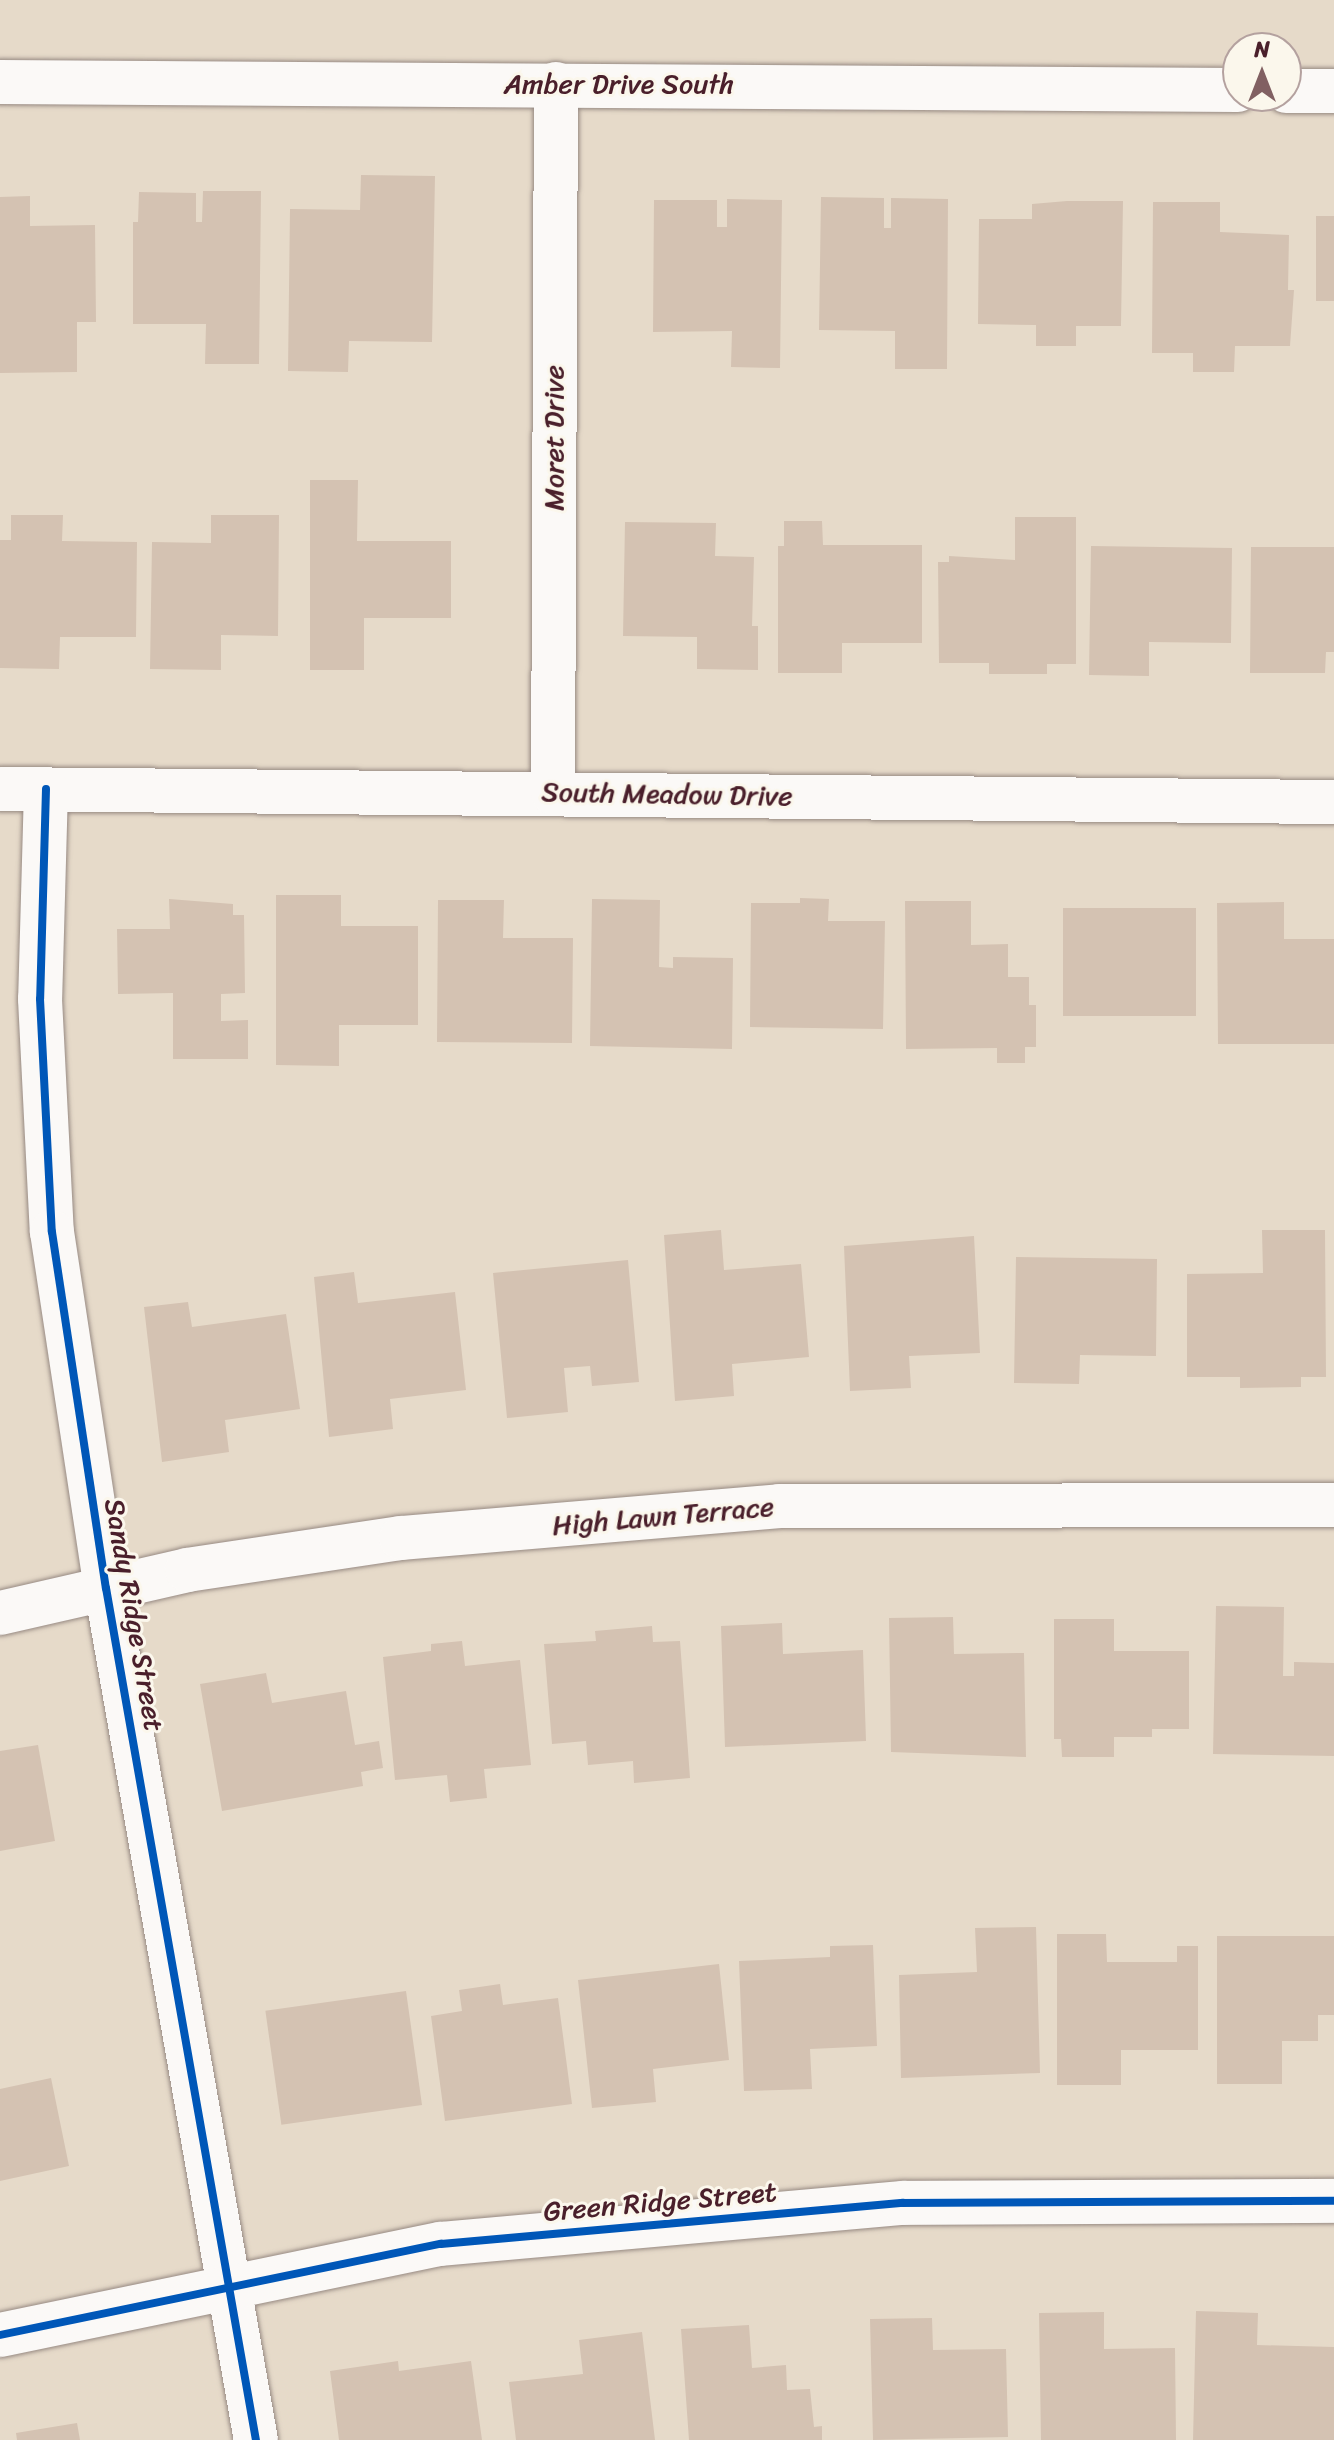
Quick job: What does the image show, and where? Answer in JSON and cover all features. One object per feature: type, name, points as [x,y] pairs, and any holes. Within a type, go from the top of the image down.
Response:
[{"type":"street","name":"Amber Drive South","points":[[0,82],[1222,90]]},
{"type":"street","name":"Moret Drive","points":[[553,793],[556,84]]},
{"type":"street","points":[[1302,91],[1334,91]]},
{"type":"street","name":"South Meadow Drive","points":[[0,789],[1334,802]]},
{"type":"street","name":"Sandy Ridge Street","points":[[46,789],[40,999],[52,1232],[106,1588],[256,2440]]},
{"type":"street","name":"High Lawn Terrace","points":[[0,1613],[187,1570],[401,1538],[779,1506],[1334,1505]]},
{"type":"street","name":"Green Ridge Street","points":[[0,2335],[441,2244],[903,2203],[1334,2201]]},
{"type":"building","points":[[361,175],[435,176],[432,342],[349,341],[348,372],[288,371],[290,209],[360,210]]},
{"type":"building","points":[[203,191],[261,191],[259,364],[205,364],[206,324],[133,324],[133,222],[138,222],[139,192],[196,193],[196,222],[202,222]]},
{"type":"building","points":[[30,196],[30,226],[95,225],[96,322],[77,322],[77,372],[0,373],[0,197]]},
{"type":"building","points":[[821,197],[884,198],[884,228],[891,228],[891,198],[948,199],[947,369],[895,369],[895,331],[819,330]]},
{"type":"building","points":[[727,199],[782,200],[780,368],[731,367],[732,331],[653,332],[654,200],[717,200],[717,227],[727,227]]},
{"type":"building","points":[[1123,201],[1121,326],[1076,326],[1076,346],[1036,346],[1036,325],[978,324],[979,219],[1032,219],[1032,204]]},
{"type":"building","points":[[1153,202],[1220,202],[1220,232],[1289,235],[1288,290],[1294,290],[1290,346],[1235,346],[1234,372],[1193,372],[1193,353],[1152,353]]},
{"type":"building","points":[[1316,216],[1334,216],[1334,301],[1316,301]]},
{"type":"building","points":[[310,480],[358,480],[357,541],[451,541],[451,618],[364,618],[364,670],[310,670]]},
{"type":"building","points":[[11,515],[63,515],[62,541],[137,542],[136,637],[60,637],[59,669],[0,668],[0,540],[11,540]]},
{"type":"building","points":[[211,515],[279,515],[278,636],[221,635],[221,670],[150,669],[152,542],[211,543]]},
{"type":"building","points":[[1015,517],[1076,517],[1076,664],[1047,664],[1047,674],[989,674],[989,663],[939,663],[938,562],[949,562],[949,556],[1015,560]]},
{"type":"building","points":[[784,521],[822,521],[823,545],[922,545],[922,643],[842,643],[842,673],[778,673],[778,546],[784,546]]},
{"type":"building","points":[[625,522],[716,523],[715,556],[754,557],[752,626],[758,626],[758,670],[697,669],[697,637],[623,636]]},
{"type":"building","points":[[1091,546],[1232,548],[1231,643],[1149,642],[1149,676],[1089,675]]},
{"type":"building","points":[[1251,547],[1334,547],[1334,652],[1326,652],[1325,673],[1250,673]]},
{"type":"building","points":[[276,895],[341,895],[341,926],[418,926],[418,1025],[339,1025],[339,1066],[276,1065]]},
{"type":"building","points":[[800,898],[829,899],[828,921],[885,921],[883,1029],[750,1027],[751,903],[800,903]]},
{"type":"building","points":[[169,899],[233,904],[233,915],[244,915],[245,993],[221,994],[221,1021],[248,1020],[248,1059],[173,1059],[173,993],[118,994],[117,929],[170,929]]},
{"type":"building","points":[[592,899],[660,900],[659,967],[673,968],[673,957],[733,958],[732,1049],[590,1046]]},
{"type":"building","points":[[438,900],[504,900],[503,938],[573,938],[572,1043],[437,1042]]},
{"type":"building","points":[[905,901],[971,901],[971,945],[1008,944],[1008,977],[1029,977],[1029,1005],[1036,1005],[1036,1047],[1025,1047],[1025,1063],[997,1063],[997,1048],[906,1049]]},
{"type":"building","points":[[1284,902],[1284,939],[1334,939],[1334,1044],[1218,1044],[1217,903]]},
{"type":"building","points":[[1063,908],[1196,908],[1196,1016],[1063,1016]]},
{"type":"building","points":[[721,1230],[724,1270],[801,1264],[809,1357],[732,1364],[734,1396],[675,1401],[664,1235]]},
{"type":"building","points":[[1262,1230],[1325,1230],[1326,1377],[1301,1377],[1301,1387],[1240,1388],[1240,1377],[1187,1377],[1187,1274],[1263,1273]]},
{"type":"building","points":[[974,1236],[980,1353],[909,1356],[911,1388],[850,1391],[844,1246]]},
{"type":"building","points":[[1016,1257],[1157,1259],[1156,1356],[1080,1355],[1079,1384],[1014,1383]]},
{"type":"building","points":[[628,1260],[639,1382],[592,1386],[590,1366],[564,1368],[568,1412],[507,1418],[493,1273]]},
{"type":"building","points":[[354,1272],[358,1303],[455,1292],[466,1390],[390,1399],[393,1429],[329,1437],[314,1277]]},
{"type":"building","points":[[188,1302],[192,1327],[286,1314],[300,1409],[225,1420],[229,1452],[162,1462],[144,1307]]},
{"type":"building","points":[[1216,1606],[1284,1607],[1283,1676],[1294,1676],[1294,1662],[1334,1663],[1334,1756],[1213,1754]]},
{"type":"building","points":[[953,1617],[954,1654],[1024,1653],[1026,1757],[891,1752],[889,1618]]},
{"type":"building","points":[[1054,1619],[1114,1619],[1114,1651],[1189,1651],[1189,1729],[1152,1729],[1152,1737],[1114,1737],[1114,1757],[1062,1757],[1061,1739],[1054,1739]]},
{"type":"building","points":[[782,1623],[783,1654],[863,1650],[866,1741],[725,1747],[721,1626]]},
{"type":"building","points":[[652,1626],[653,1642],[680,1641],[690,1778],[634,1783],[633,1761],[588,1765],[586,1741],[552,1744],[544,1644],[596,1641],[595,1631]]},
{"type":"building","points":[[462,1641],[465,1666],[520,1660],[531,1765],[484,1769],[487,1798],[450,1802],[447,1775],[395,1780],[383,1657],[431,1651],[431,1644]]},
{"type":"building","points":[[266,1673],[272,1703],[346,1691],[355,1745],[379,1741],[383,1768],[361,1772],[363,1786],[222,1811],[200,1684]]},
{"type":"building","points":[[38,1745],[55,1841],[0,1851],[0,1751]]},
{"type":"building","points":[[1036,1927],[1040,2073],[901,2078],[899,1975],[977,1972],[975,1928]]},
{"type":"building","points":[[1057,1934],[1106,1934],[1107,1962],[1177,1962],[1177,1946],[1198,1946],[1198,2050],[1121,2050],[1121,2085],[1057,2085]]},
{"type":"building","points":[[1217,1936],[1334,1936],[1334,2015],[1318,2015],[1318,2041],[1282,2041],[1282,2084],[1217,2084]]},
{"type":"building","points":[[873,1945],[877,2046],[810,2049],[812,2089],[744,2091],[739,1961],[830,1957],[830,1946]]},
{"type":"building","points":[[719,1964],[729,2060],[653,2069],[656,2102],[592,2108],[578,1980]]},
{"type":"building","points":[[500,1984],[503,2005],[558,1998],[572,2104],[445,2121],[431,2016],[462,2011],[459,1990]]},
{"type":"building","points":[[406,1991],[422,2105],[281,2125],[265,2011]]},
{"type":"building","points":[[51,2078],[69,2166],[0,2181],[0,2089]]},
{"type":"building","points":[[1196,2311],[1258,2313],[1257,2345],[1334,2347],[1334,2440],[1193,2440]]},
{"type":"building","points":[[1104,2312],[1104,2349],[1175,2348],[1176,2440],[1041,2440],[1039,2313]]},
{"type":"building","points":[[932,2318],[933,2350],[1006,2349],[1008,2437],[873,2440],[870,2319]]},
{"type":"building","points":[[749,2325],[752,2368],[786,2365],[787,2390],[810,2389],[814,2427],[822,2426],[822,2440],[689,2440],[681,2329]]},
{"type":"building","points":[[642,2332],[655,2440],[516,2440],[509,2382],[583,2374],[579,2340]]},
{"type":"building","points":[[398,2361],[399,2371],[471,2361],[482,2440],[339,2440],[330,2371]]},
{"type":"building","points":[[77,2423],[80,2440],[17,2440],[16,2433]]},
{"type":"cycle path","points":[[46,789],[40,999],[52,1232],[106,1588],[256,2440]]},
{"type":"cycle path","points":[[0,2335],[441,2244],[903,2203],[1334,2201]]}]
